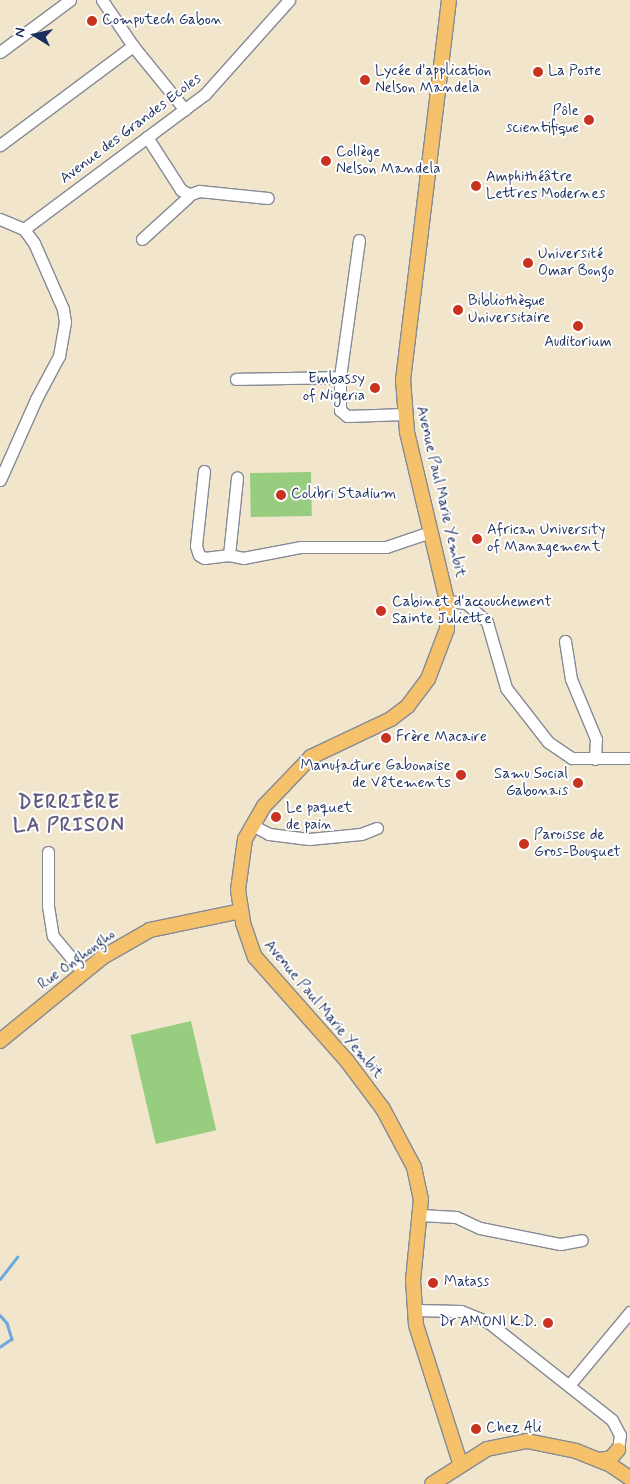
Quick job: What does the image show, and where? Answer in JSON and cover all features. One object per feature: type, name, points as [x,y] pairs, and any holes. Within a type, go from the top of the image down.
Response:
[{"type":"main road","name":"Avenue Paul Marie Yembit","points":[[449,0],[406,346],[405,414],[447,601],[447,629],[443,645],[428,679],[414,699],[391,719],[311,757],[285,780],[252,825],[241,854],[238,873],[241,911],[250,948],[263,968],[344,1056],[402,1141],[418,1180],[420,1215],[413,1280],[414,1310],[425,1357],[460,1463]]},
{"type":"main road","name":"Rue Onghongho","points":[[0,1041],[83,972],[150,930],[241,911]]},
{"type":"main road","points":[[432,1484],[460,1463],[487,1449],[527,1442],[561,1446],[600,1460],[625,1474]]},
{"type":"main road","points":[[600,1460],[612,1458],[618,1450]]},
{"type":"main road","points":[[618,1450],[625,1474]]},
{"type":"street","points":[[0,52],[70,0]]},
{"type":"street","points":[[102,0],[134,46],[185,110]]},
{"type":"street","name":"Avenue des Grandes Ecoles","points":[[24,229],[185,110],[218,82],[289,0]]},
{"type":"street","points":[[0,145],[134,46]]},
{"type":"street","points":[[147,137],[181,190],[189,194]]},
{"type":"street","points":[[142,239],[189,194],[199,191],[268,198]]},
{"type":"street","points":[[0,219],[24,229],[34,244],[63,309],[65,322],[59,356],[23,426],[0,480]]},
{"type":"street","points":[[358,240],[340,377],[338,402],[340,410],[347,416],[405,414]]},
{"type":"street","points":[[236,379],[340,377]]},
{"type":"street","points":[[204,471],[197,552],[204,558],[229,555],[242,558],[300,547],[386,547],[430,532]]},
{"type":"street","points":[[229,555],[237,477]]},
{"type":"street","points":[[447,601],[466,603],[487,622],[506,688],[548,742],[572,758],[630,758]]},
{"type":"street","points":[[565,641],[571,679],[596,739],[595,759]]},
{"type":"street","points":[[252,825],[269,834],[309,839],[361,834],[377,828]]},
{"type":"street","points":[[48,852],[48,906],[53,936],[83,972]]},
{"type":"street","points":[[420,1215],[456,1217],[484,1229],[560,1244],[582,1240]]},
{"type":"street","points":[[414,1310],[461,1311],[479,1316],[570,1384],[618,1427],[618,1450]]},
{"type":"street","points":[[570,1384],[630,1312]]},
{"type":"green space","name":"Colibri Stadium","points":[[311,472],[312,516],[251,517],[250,473]]},
{"type":"green space","points":[[191,1021],[216,1130],[156,1144],[131,1035]]},
{"type":"waterway","points":[[0,1279],[17,1257]]},
{"type":"waterway","points":[[0,1315],[7,1323],[12,1339],[0,1347]]},
{"type":"place","name":"Computech Gabon","points":[[92,21]]},
{"type":"place","name":"La Poste","points":[[538,72]]},
{"type":"place","name":"Lycée d'application Nelson Mandela","points":[[365,80]]},
{"type":"place","name":"Pôle scientifique","points":[[589,120]]},
{"type":"place","name":"Collège Nelson Mandela","points":[[326,161]]},
{"type":"place","name":"Amphithéâtre Lettres Modernes","points":[[476,186]]},
{"type":"place","name":"Université Omar Bongo","points":[[528,263]]},
{"type":"place","name":"Bibliothèque Universitaire","points":[[458,310]]},
{"type":"place","name":"Auditorium","points":[[578,326]]},
{"type":"place","name":"Embassy of Nigeria","points":[[375,388]]},
{"type":"place","name":"Colibri Stadium","points":[[281,495]]},
{"type":"place","name":"African University of Management","points":[[477,539]]},
{"type":"place","name":"Cabinet d'accouchement Sainte Juliette","points":[[381,611]]},
{"type":"place","name":"Frère Macaire","points":[[386,738]]},
{"type":"place","name":"Manufacture Gabonaise de Vêtements","points":[[461,775]]},
{"type":"place","name":"Samu Social Gabonais","points":[[578,783]]},
{"type":"place","name":"Le paquet de pain","points":[[276,817]]},
{"type":"place","name":"Paroisse de Gros-Bouquet","points":[[524,844]]},
{"type":"place","name":"Matass","points":[[433,1283]]},
{"type":"place","name":"Dr AMONI K.D.","points":[[548,1323]]},
{"type":"place","name":"Chez Ali","points":[[476,1429]]},
{"type":"district","name":"DERRIÈRE LA PRISON","points":[[69,814]]}]
